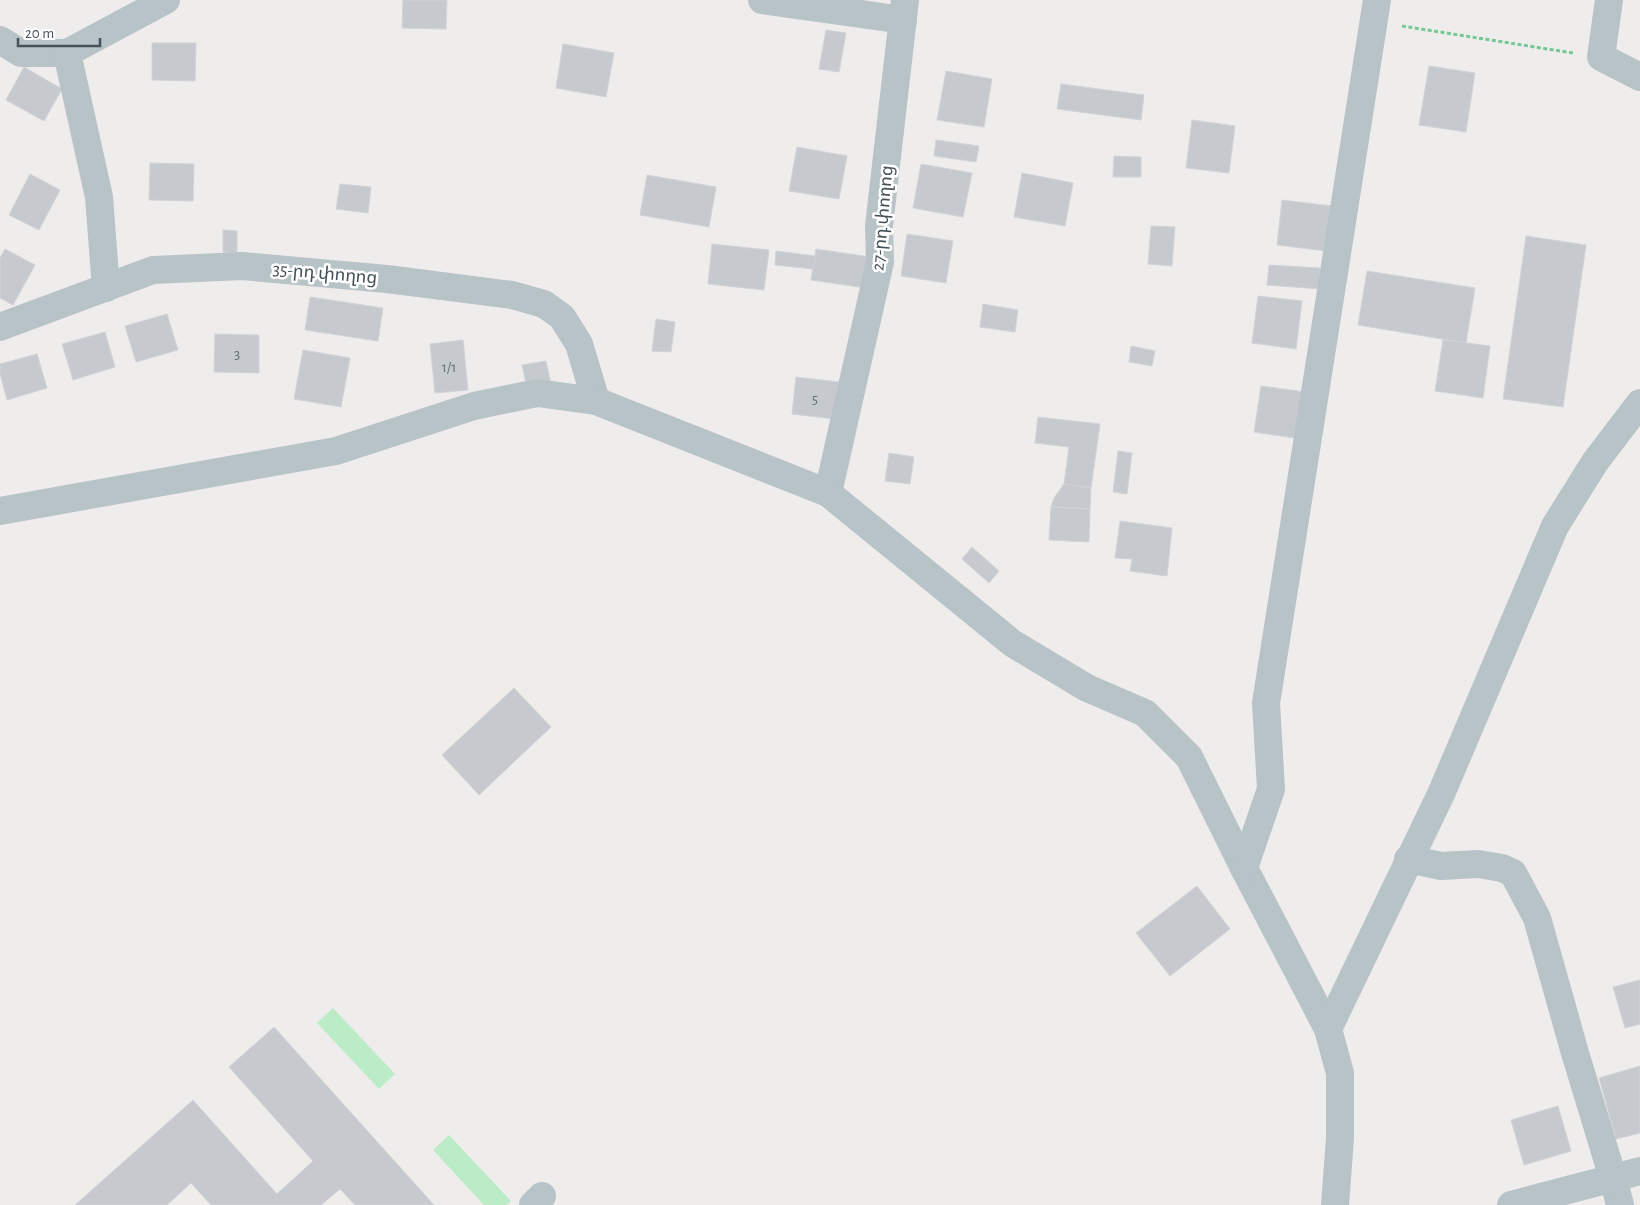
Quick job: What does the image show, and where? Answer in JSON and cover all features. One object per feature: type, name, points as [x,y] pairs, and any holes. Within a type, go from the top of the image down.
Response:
[{"type":"street","points":[[0,40],[22,53],[67,53],[166,0]]},
{"type":"street","points":[[762,0],[904,10]]},
{"type":"street","points":[[1609,0],[1601,57],[1640,77]]},
{"type":"street","name":"27-րդ փողոց","points":[[828,493],[880,262],[879,226],[904,10]]},
{"type":"street","points":[[1244,868],[1271,789],[1266,703],[1375,11]]},
{"type":"street","points":[[67,53],[99,196],[106,288]]},
{"type":"street","name":"35-րդ փողոց","points":[[0,327],[153,270],[242,266],[387,279],[512,295],[544,304],[562,317],[578,344],[596,401]]},
{"type":"street","points":[[0,511],[336,451],[474,406],[537,392],[596,401],[828,493],[1012,642],[1087,688],[1145,713],[1189,757],[1244,868],[1328,1029],[1340,1073],[1340,1138],[1336,1205]]},
{"type":"street","points":[[1328,1029],[1408,859],[1441,794],[1556,526],[1595,462],[1640,403]]},
{"type":"street","points":[[1640,403],[1640,410]]},
{"type":"street","points":[[1408,859],[1441,866],[1478,864],[1502,868],[1513,873],[1537,918],[1575,1053],[1614,1178],[1620,1205]]},
{"type":"street","points":[[1511,1205],[1640,1171]]},
{"type":"path","points":[[1375,11],[1601,57]]},
{"type":"green space","points":[[333,1008],[395,1074],[379,1089],[317,1023]]},
{"type":"green space","points":[[449,1135],[511,1201],[507,1205],[484,1205],[433,1150]]},
{"type":"building","points":[[403,0],[447,0],[446,29],[402,28]]},
{"type":"building","points":[[826,30],[846,33],[839,72],[819,69]]},
{"type":"building","points":[[152,43],[196,43],[195,81],[152,80]]},
{"type":"building","points":[[563,44],[614,53],[606,97],[556,88]]},
{"type":"building","points":[[1429,66],[1475,73],[1466,132],[1419,125]]},
{"type":"building","points":[[24,67],[62,89],[44,121],[6,100]]},
{"type":"building","points":[[946,71],[992,79],[984,127],[937,120]]},
{"type":"building","points":[[1061,84],[1144,95],[1141,120],[1057,109]]},
{"type":"building","points":[[1192,120],[1235,126],[1229,173],[1186,168]]},
{"type":"building","points":[[936,140],[979,146],[976,162],[934,156]]},
{"type":"building","points":[[797,147],[847,156],[839,199],[789,191]]},
{"type":"building","points":[[1114,156],[1141,157],[1141,177],[1113,177]]},
{"type":"building","points":[[150,163],[194,164],[193,201],[149,200]]},
{"type":"building","points":[[921,164],[972,173],[963,217],[913,208]]},
{"type":"building","points":[[1022,173],[1073,183],[1065,226],[1014,217]]},
{"type":"building","points":[[30,174],[60,190],[39,230],[9,215]]},
{"type":"building","points":[[647,175],[716,187],[709,227],[640,215]]},
{"type":"building","points":[[340,184],[371,187],[368,213],[336,209]]},
{"type":"building","points":[[1282,200],[1340,207],[1334,252],[1277,245]]},
{"type":"building","points":[[1151,226],[1175,227],[1172,266],[1148,264]]},
{"type":"building","points":[[223,230],[237,231],[237,253],[223,252]]},
{"type":"building","points":[[907,234],[953,241],[946,283],[901,276]]},
{"type":"building","points":[[1526,236],[1586,245],[1563,407],[1503,399]]},
{"type":"building","points":[[712,244],[769,250],[764,290],[708,284]]},
{"type":"building","points":[[5,249],[35,265],[13,305],[0,298],[0,258]]},
{"type":"building","points":[[816,249],[870,257],[866,288],[811,280]]},
{"type":"building","points":[[776,251],[815,256],[813,269],[775,265]]},
{"type":"building","points":[[1269,265],[1320,268],[1319,289],[1267,285]]},
{"type":"building","points":[[1367,271],[1475,288],[1466,343],[1358,325]]},
{"type":"building","points":[[1258,296],[1302,301],[1296,349],[1252,343]]},
{"type":"building","points":[[310,297],[383,308],[378,341],[305,330]]},
{"type":"building","points":[[983,304],[1018,310],[1015,332],[980,327]]},
{"type":"building","points":[[167,314],[178,350],[136,362],[125,326]]},
{"type":"building","points":[[656,319],[675,322],[671,352],[652,351]]},
{"type":"building","points":[[105,332],[115,367],[73,380],[62,344]]},
{"type":"building","points":[[215,334],[259,335],[259,373],[214,372]]},
{"type":"building","points":[[463,340],[468,390],[435,393],[430,344]]},
{"type":"building","points":[[1443,340],[1490,346],[1483,398],[1435,391]]},
{"type":"building","points":[[1131,346],[1155,351],[1152,366],[1129,362]]},
{"type":"building","points":[[303,350],[350,358],[341,407],[294,399]]},
{"type":"building","points":[[37,354],[47,388],[7,400],[0,374],[0,364]]},
{"type":"building","points":[[546,361],[551,384],[527,388],[522,365]]},
{"type":"building","points":[[796,377],[839,382],[835,419],[792,414]]},
{"type":"building","points":[[1261,386],[1313,393],[1307,440],[1254,432]]},
{"type":"building","points":[[1038,417],[1100,424],[1091,488],[1064,484],[1069,447],[1035,443]]},
{"type":"building","points":[[1118,451],[1132,453],[1127,494],[1113,492]]},
{"type":"building","points":[[889,453],[914,457],[910,484],[885,481]]},
{"type":"building","points":[[1064,484],[1091,488],[1090,509],[1051,507],[1054,498]]},
{"type":"building","points":[[1051,507],[1090,509],[1089,542],[1049,540]]},
{"type":"building","points":[[1120,521],[1172,528],[1167,576],[1130,571],[1132,559],[1115,558]]},
{"type":"building","points":[[972,547],[999,571],[989,583],[962,559]]},
{"type":"building","points":[[514,688],[551,727],[479,795],[442,755]]},
{"type":"building","points":[[1197,886],[1230,929],[1170,976],[1136,933]]},
{"type":"building","points":[[1640,980],[1640,1024],[1625,1028],[1613,987]]},
{"type":"building","points":[[274,1027],[434,1205],[355,1205],[340,1189],[321,1205],[211,1205],[191,1183],[167,1205],[75,1205],[193,1100],[277,1194],[313,1161],[229,1067]]},
{"type":"building","points":[[1640,1066],[1640,1133],[1616,1139],[1599,1078]]},
{"type":"building","points":[[1558,1106],[1571,1151],[1524,1165],[1511,1120]]}]
